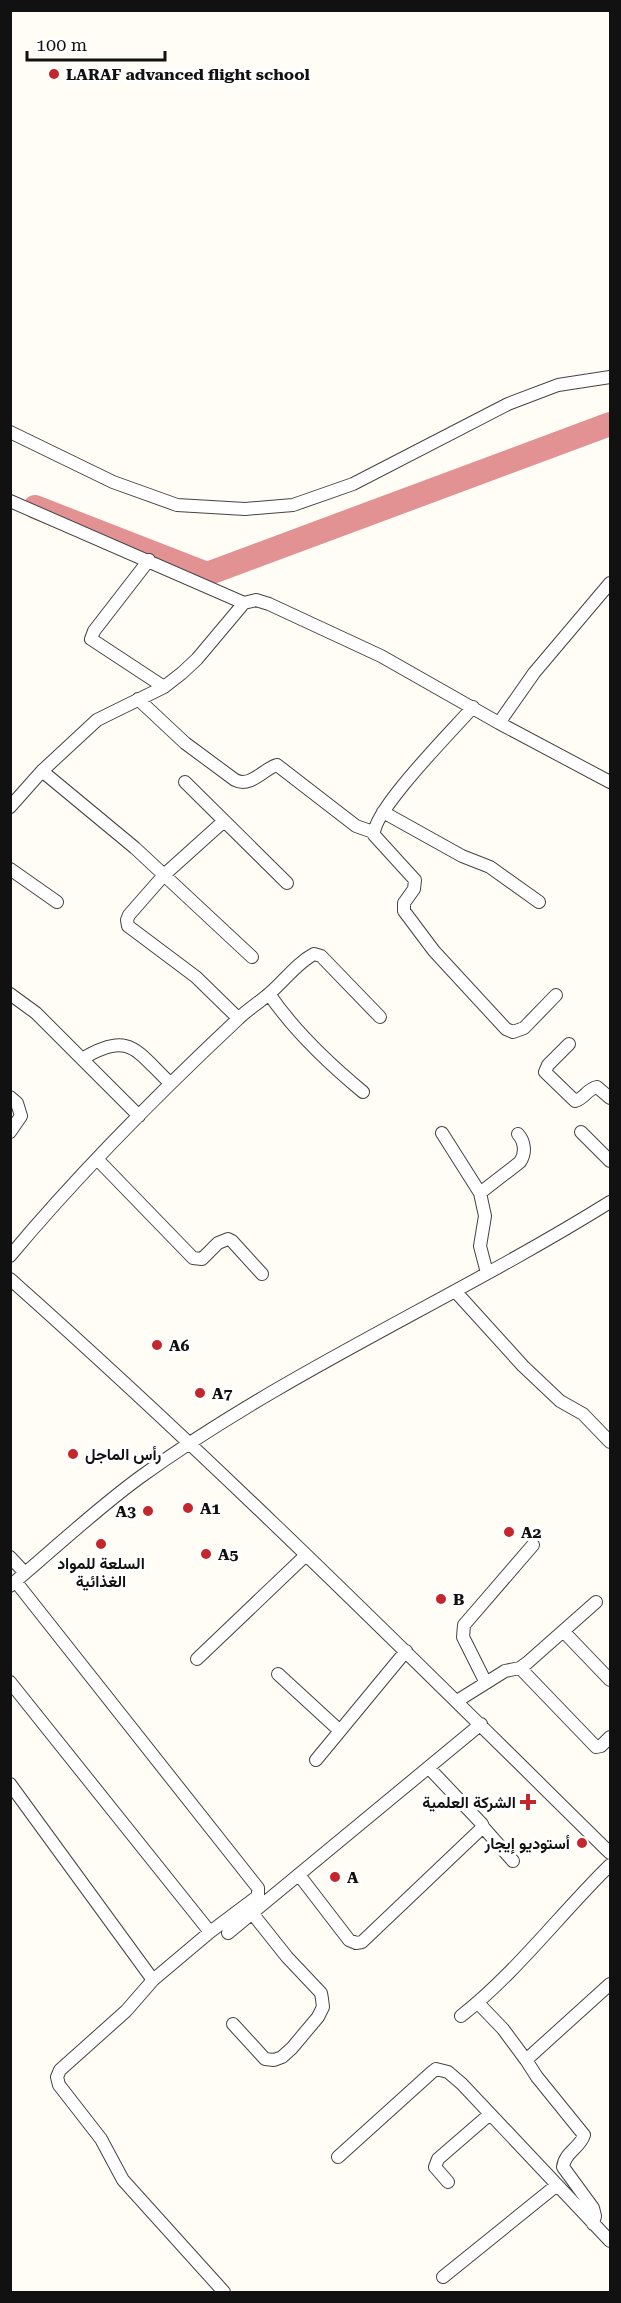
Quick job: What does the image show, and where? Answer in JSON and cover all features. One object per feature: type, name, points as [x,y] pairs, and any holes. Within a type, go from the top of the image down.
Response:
[{"type":"street","points":[[10,432],[113,482],[177,505],[254,508],[293,505],[353,484],[508,404],[558,386],[610,377]]},
{"type":"street","points":[[10,501],[244,603]]},
{"type":"street","points":[[149,560],[91,639],[164,687]]},
{"type":"street","points":[[499,723],[534,672],[610,583]]},
{"type":"street","points":[[10,807],[42,771],[97,720],[164,687],[197,659],[244,603],[256,600],[281,609],[381,656],[499,723],[610,782]]},
{"type":"street","points":[[138,699],[185,743],[235,780],[248,782],[277,765],[356,826],[373,832],[379,842],[415,880],[414,889],[404,903],[404,911],[434,951],[506,1029],[513,1032],[524,1028],[556,995]]},
{"type":"street","points":[[373,832],[376,822],[400,789],[473,707]]},
{"type":"street","points":[[42,771],[135,848],[252,957]]},
{"type":"street","points":[[185,782],[287,883]]},
{"type":"street","points":[[383,812],[462,856],[490,867],[539,902]]},
{"type":"street","points":[[224,821],[164,875],[127,920],[128,926],[196,977],[238,1018]]},
{"type":"street","points":[[10,869],[57,902]]},
{"type":"street","points":[[10,1256],[57,1200],[170,1083],[238,1018],[269,994],[306,958],[314,954],[321,956],[380,1017]]},
{"type":"street","points":[[10,994],[36,1013],[139,1116]]},
{"type":"street","points":[[269,994],[285,1019],[363,1092]]},
{"type":"street","points":[[569,1044],[548,1065],[545,1072],[575,1101],[579,1100],[588,1090],[597,1087],[610,1098]]},
{"type":"street","points":[[82,1059],[98,1049],[113,1045],[131,1046],[170,1083]]},
{"type":"street","points":[[10,1097],[17,1103],[21,1116],[10,1132]]},
{"type":"street","points":[[581,1132],[610,1161]]},
{"type":"street","points":[[442,1133],[480,1193],[485,1216],[480,1246],[487,1273]]},
{"type":"street","points":[[480,1193],[523,1158],[524,1148],[518,1134]]},
{"type":"street","points":[[98,1160],[193,1258],[202,1259],[218,1243],[228,1239],[262,1275]]},
{"type":"street","points":[[17,1580],[115,1496],[191,1444],[278,1390],[610,1203]]},
{"type":"street","points":[[12,1284],[191,1444],[481,1724],[610,1854]]},
{"type":"street","points":[[455,1291],[523,1366],[560,1401],[583,1413],[610,1442]]},
{"type":"street","points":[[486,1683],[463,1637],[464,1625],[533,1545]]},
{"type":"street","points":[[197,1659],[306,1555]]},
{"type":"street","points":[[10,1557],[17,1580],[258,1888],[258,1896],[210,1932],[153,1980],[126,2011],[60,2070],[57,2077],[59,2085],[110,2152],[119,2175],[224,2292]]},
{"type":"street","points":[[457,1701],[512,1668],[520,1668],[596,1602]]},
{"type":"street","points":[[563,1631],[610,1680]]},
{"type":"street","points":[[316,1760],[406,1652]]},
{"type":"street","points":[[520,1668],[596,1747],[601,1746],[610,1737]]},
{"type":"street","points":[[278,1674],[340,1731]]},
{"type":"street","points":[[10,1682],[210,1932]]},
{"type":"street","points":[[228,1933],[481,1724]]},
{"type":"street","points":[[429,1768],[513,1860]]},
{"type":"street","points":[[10,1784],[153,1980]]},
{"type":"street","points":[[299,1875],[349,1940],[359,1943],[483,1827]]},
{"type":"street","points":[[460,2016],[478,2003],[503,1979],[575,1899],[610,1865]]},
{"type":"street","points":[[233,2024],[265,2059],[274,2060],[282,2057],[291,2048],[318,2017],[323,2007],[321,1993],[287,1957],[252,1913]]},
{"type":"street","points":[[526,2060],[610,1984]]},
{"type":"street","points":[[478,2003],[503,2029],[537,2077],[584,2135],[583,2139],[567,2154],[563,2167],[593,2208],[596,2216],[593,2224]]},
{"type":"street","points":[[338,2157],[436,2069],[448,2072],[610,2241]]},
{"type":"street","points":[[448,2182],[435,2167],[438,2159],[489,2114]]},
{"type":"street","points":[[443,2277],[556,2186]]},
{"type":"taxiway","points":[[35,507],[207,574],[610,424]]},
{"type":"place","name":"LARAF advanced flight school","points":[[54,74]]},
{"type":"place","name":"A6","points":[[157,1345]]},
{"type":"place","name":"A7","points":[[200,1393]]},
{"type":"place","name":"رأس الماجل","points":[[73,1454]]},
{"type":"place","name":"A1","points":[[188,1508]]},
{"type":"place","name":"A3","points":[[148,1511]]},
{"type":"place","name":"A2","points":[[509,1532]]},
{"type":"place","name":"السلعة للمواد الغذائية","points":[[101,1544]]},
{"type":"place","name":"A5","points":[[206,1554]]},
{"type":"place","name":"B","points":[[441,1599]]},
{"type":"place","name":"الشركة العلمية","points":[[528,1802]]},
{"type":"place","name":"أستوديو إيجار","points":[[582,1843]]},
{"type":"place","name":"A","points":[[335,1877]]}]
